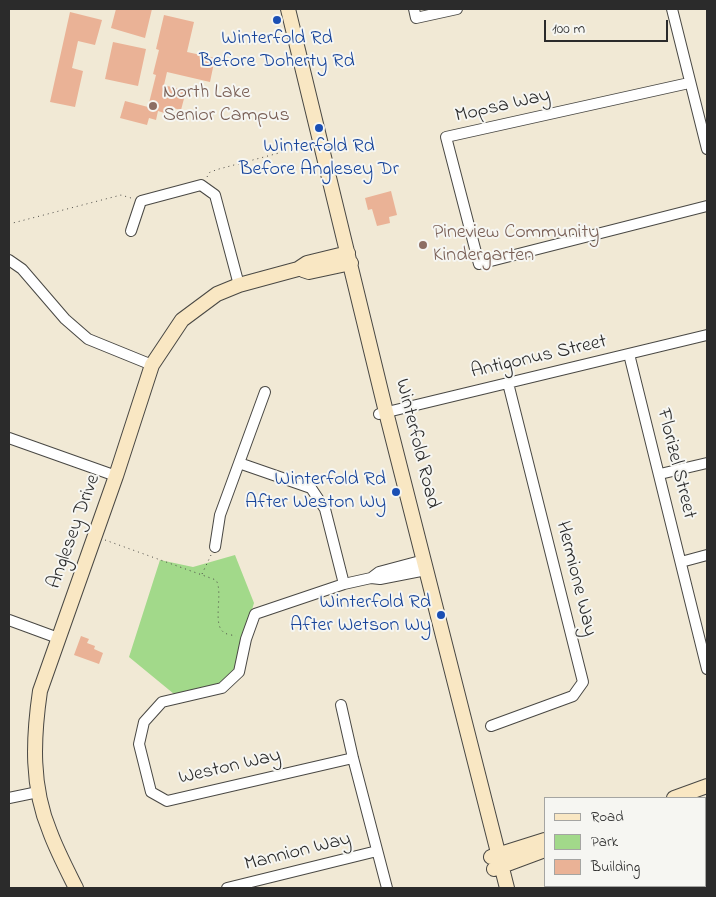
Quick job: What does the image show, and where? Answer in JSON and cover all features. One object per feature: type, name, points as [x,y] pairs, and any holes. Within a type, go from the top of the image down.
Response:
[{"type":"main road","name":"Winterfold Road","points":[[280,9],[345,259]]},
{"type":"main road","name":"Winterfold Road","points":[[288,9],[345,259],[496,862],[500,888]]},
{"type":"main road","name":"Anglesey Drive","points":[[76,888],[49,831],[38,792],[35,767],[35,724],[40,692],[116,476],[152,365],[182,320],[217,294],[239,285],[298,269],[309,272],[345,259]]},
{"type":"main road","points":[[677,797],[707,786]]},
{"type":"main road","points":[[496,862],[544,840]]},
{"type":"main road","points":[[496,862],[544,850]]},
{"type":"main road","name":"Winterfold Road","points":[[496,862],[507,888]]},
{"type":"street","points":[[414,9],[416,18],[457,9]]},
{"type":"street","points":[[674,9],[689,83],[705,131],[707,149]]},
{"type":"street","name":"Mopsa Way","points":[[689,83],[446,137],[479,264],[707,206]]},
{"type":"street","points":[[131,230],[141,201],[201,186],[216,195],[239,285]]},
{"type":"street","points":[[9,260],[22,269],[65,318],[88,339],[152,365]]},
{"type":"street","name":"Antigonus Street","points":[[383,413],[707,335]]},
{"type":"street","name":"Florizel Street","points":[[630,354],[704,648],[707,669]]},
{"type":"street","name":"Hermione Way","points":[[491,726],[573,696],[583,682],[508,383]]},
{"type":"street","points":[[215,547],[220,516],[265,392]]},
{"type":"street","points":[[9,438],[116,476]]},
{"type":"street","points":[[660,474],[707,462]]},
{"type":"street","points":[[239,463],[311,488],[325,509],[344,584]]},
{"type":"street","points":[[681,562],[707,555]]},
{"type":"street","name":"Weston Way","points":[[353,758],[167,801],[151,792],[139,744],[144,722],[162,702],[222,688],[239,672],[246,639],[255,614],[344,584],[371,578],[380,579],[422,566]]},
{"type":"street","points":[[9,620],[58,638]]},
{"type":"street","name":"Mannion Way","points":[[342,705],[353,758],[387,888]]},
{"type":"street","points":[[9,798],[38,792]]},
{"type":"street","name":"Mannion Way","points":[[227,888],[377,851]]},
{"type":"path","points":[[201,186],[210,172],[314,144]]},
{"type":"path","points":[[9,224],[121,195],[141,201]]},
{"type":"path","points":[[94,538],[216,580],[219,586],[218,623],[221,630],[246,639]]},
{"type":"path","points":[[202,574],[215,547]]},
{"type":"green space","points":[[235,555],[254,603],[234,669],[220,683],[174,694],[129,657],[160,560],[193,567]]},
{"type":"building","points":[[116,9],[152,9],[145,38],[111,28]]},
{"type":"building","points":[[70,12],[102,20],[95,45],[78,41],[72,68],[83,71],[75,107],[50,102]]},
{"type":"building","points":[[164,15],[194,22],[187,52],[215,58],[210,82],[167,72],[164,85],[186,91],[181,110],[173,108],[171,115],[158,111],[156,120],[149,118],[147,125],[120,118],[125,101],[148,107],[156,75],[153,74],[159,50],[156,49]]},
{"type":"building","points":[[113,42],[146,49],[138,86],[105,79]]},
{"type":"building","points":[[391,191],[397,215],[389,217],[390,223],[377,226],[372,209],[368,210],[365,198]]},
{"type":"building","points":[[81,636],[89,639],[87,643],[95,646],[94,649],[103,653],[99,664],[74,655]]},
{"type":"place","name":"Winterfold Rd Before Doherty Rd","points":[[277,20]]},
{"type":"place","name":"North Lake Senior Campus","points":[[153,106]]},
{"type":"place","name":"Winterfold Rd Before Anglesey Dr","points":[[319,128]]},
{"type":"place","name":"Pineview Community Kindergarten","points":[[423,245]]},
{"type":"place","name":"Winterfold Rd After Weston Wy","points":[[396,492]]},
{"type":"place","name":"Winterfold Rd After Wetson Wy","points":[[441,615]]}]
